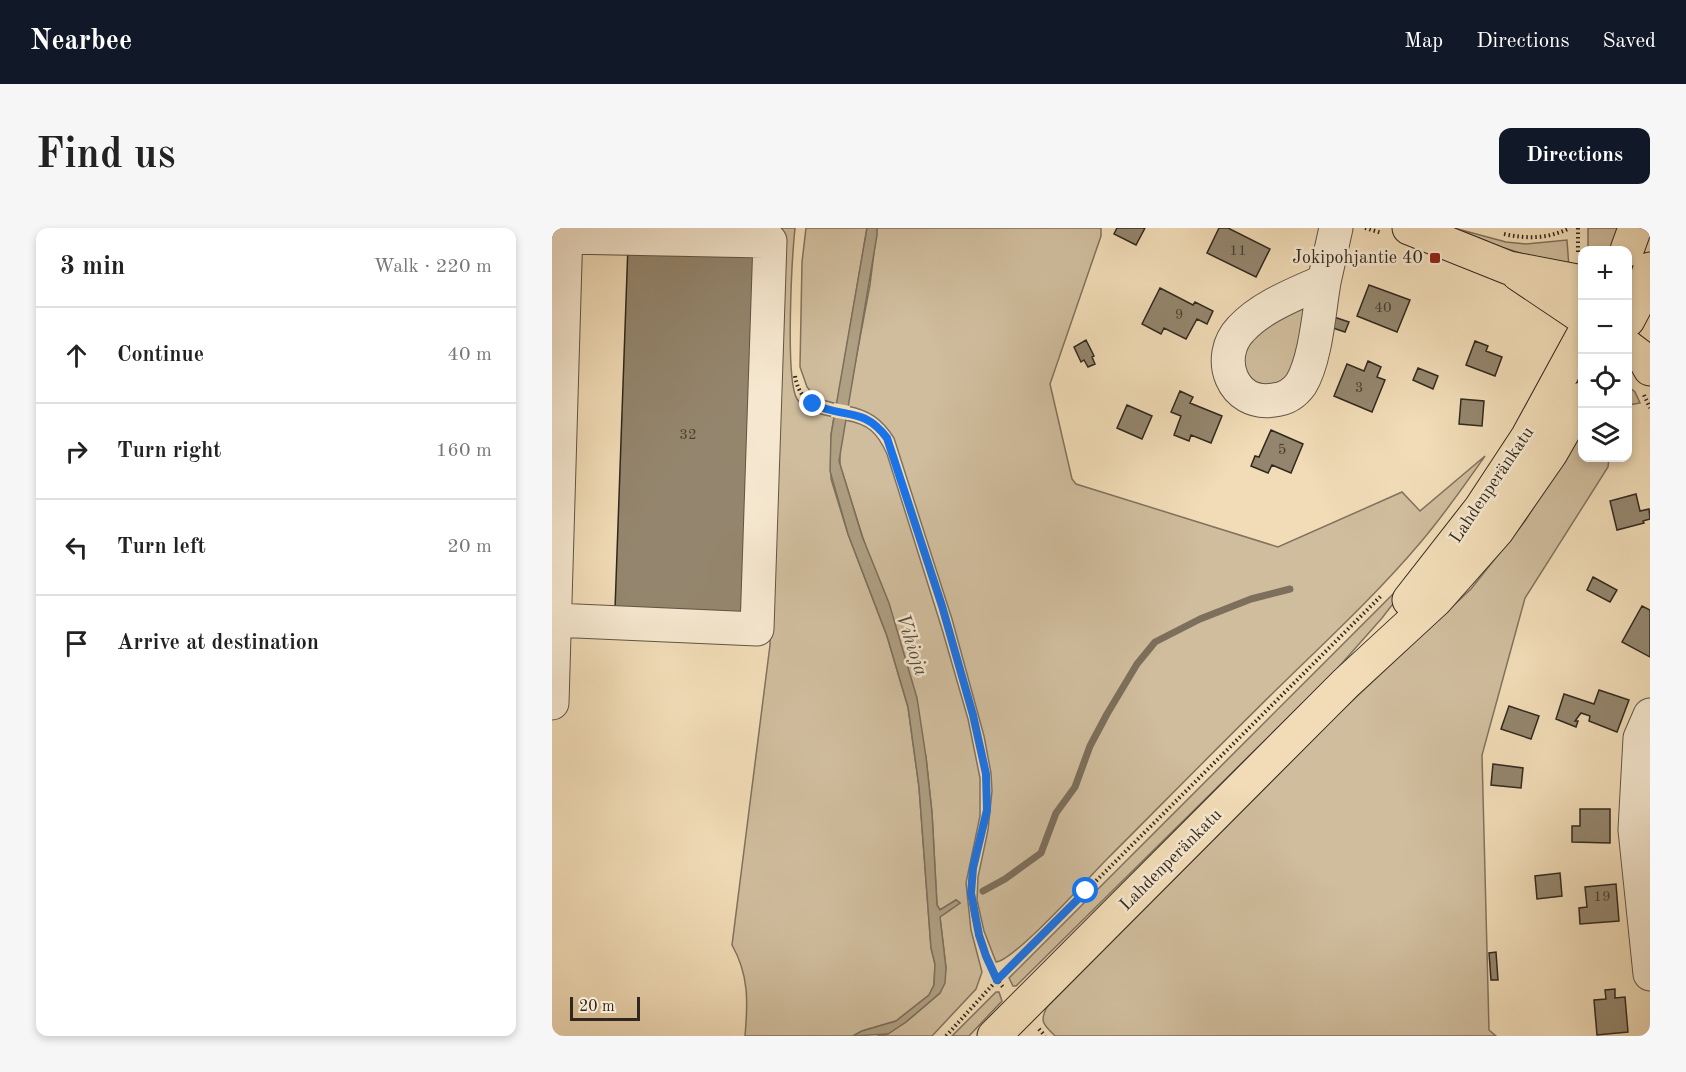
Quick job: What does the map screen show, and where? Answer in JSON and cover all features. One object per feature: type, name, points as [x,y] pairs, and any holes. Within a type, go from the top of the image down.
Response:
[{"type":"main road","points":[[1409,228],[1509,268],[1578,281]]},
{"type":"main road","points":[[1628,246],[1635,228]]},
{"type":"main road","points":[[1509,268],[1578,314]]},
{"type":"main road","points":[[1636,310],[1650,269]]},
{"type":"main road","name":"Lahdenperänkatu","points":[[1346,683],[1480,509],[1528,436],[1578,344]]},
{"type":"main road","points":[[1632,349],[1646,360],[1650,369]]},
{"type":"main road","name":"Lahdenperänkatu","points":[[994,1036],[1346,683],[1436,600],[1497,531],[1551,453],[1578,406]]},
{"type":"street","points":[[1324,281],[1336,228]]},
{"type":"street","points":[[552,703],[554,620],[566,232],[770,234],[757,628],[554,620]]},
{"type":"street","points":[[1650,714],[1640,738],[1635,830],[1650,974]]},
{"type":"path","points":[[1502,233],[1527,238],[1540,237],[1570,228]]},
{"type":"path","points":[[1578,228],[1578,246]]},
{"type":"path","points":[[795,374],[801,393],[820,407],[861,416],[876,424],[890,446],[942,606],[973,715],[986,774],[985,822],[973,868],[971,893],[979,935],[997,980]]},
{"type":"path","points":[[946,1036],[997,980],[1383,594]]},
{"type":"shaded area","points":[[780,228],[795,228],[790,317],[793,387],[797,399],[805,407],[834,417],[831,435],[831,479],[848,534],[887,636],[908,707],[919,787],[931,948],[935,964],[934,985],[929,995],[896,1021],[853,1036],[745,1036],[746,989],[742,967],[732,945],[770,645]]},
{"type":"shaded area","points":[[806,228],[867,228],[837,404],[816,398],[807,387],[800,367],[802,262]]},
{"type":"shaded area","points":[[867,228],[877,228],[877,235],[839,461],[862,536],[889,603],[917,698],[932,813],[937,905],[940,910],[956,900],[960,903],[940,917],[946,968],[945,983],[940,993],[888,1034],[853,1036],[896,1021],[929,995],[934,985],[935,964],[931,948],[919,787],[908,707],[887,636],[848,534],[830,471],[831,435]]},
{"type":"shaded area","points":[[877,228],[1101,228],[1101,236],[1050,384],[1072,479],[1076,484],[1278,547],[1402,492],[1420,511],[1485,456],[1429,532],[1368,599],[1035,933],[1019,948],[996,962],[984,931],[977,900],[978,877],[988,830],[992,791],[984,736],[952,619],[894,438],[874,416],[847,406],[870,285]]},
{"type":"shaded area","points":[[1454,228],[1506,242],[1526,244],[1567,240],[1569,268],[1501,247]]},
{"type":"shaded area","points":[[1588,228],[1621,228],[1613,246],[1588,246]]},
{"type":"shaded area","points":[[1309,298],[1292,382],[1258,388],[1243,367],[1245,349],[1260,332]]},
{"type":"shaded area","points":[[1632,389],[1635,392],[1640,403],[1632,404]]},
{"type":"shaded area","points":[[845,420],[871,430],[887,454],[968,719],[980,778],[980,816],[966,883],[971,930],[982,972],[976,989],[932,1036],[877,1036],[885,1035],[906,1022],[940,993],[946,968],[940,917],[960,903],[956,900],[940,910],[937,905],[932,813],[926,757],[840,465]]},
{"type":"shaded area","points":[[1578,435],[1578,462],[1609,462],[1608,467],[1525,598],[1482,755],[1489,1030],[1496,1036],[1055,1036],[1043,1020],[1047,1007],[1333,719],[1471,589],[1525,521]]},
{"type":"shaded area","points":[[1426,561],[1382,618],[1336,670],[1016,986],[1013,986],[1009,978]]},
{"type":"shaded area","points":[[996,992],[999,992],[1002,1001],[969,1036],[952,1036]]},
{"type":"pier","points":[[834,403],[850,406],[848,420],[831,417]]},
{"type":"building","points":[[1117,228],[1145,228],[1136,245],[1114,234]]},
{"type":"building","points":[[1219,228],[1228,228],[1270,249],[1256,277],[1207,253]]},
{"type":"building","points":[[628,245],[761,250],[748,614],[615,609]]},
{"type":"building","points":[[1369,285],[1410,300],[1397,332],[1357,316]]},
{"type":"building","points":[[1160,288],[1193,305],[1195,302],[1213,311],[1207,324],[1197,319],[1186,339],[1164,328],[1161,334],[1142,324]]},
{"type":"building","points":[[1334,317],[1349,322],[1345,332],[1330,327]]},
{"type":"building","points":[[1086,340],[1094,356],[1092,357],[1095,364],[1088,367],[1084,360],[1081,362],[1074,347]]},
{"type":"building","points":[[1475,341],[1488,346],[1486,351],[1502,357],[1495,376],[1466,365]]},
{"type":"building","points":[[1368,361],[1381,367],[1377,377],[1385,380],[1372,412],[1334,396],[1347,364],[1364,371]]},
{"type":"building","points":[[1418,368],[1438,376],[1433,389],[1413,380]]},
{"type":"building","points":[[1180,391],[1193,397],[1190,403],[1222,416],[1211,443],[1191,435],[1189,441],[1174,435],[1181,416],[1171,412]]},
{"type":"building","points":[[1461,399],[1484,401],[1482,426],[1459,424]]},
{"type":"building","points":[[1127,405],[1152,416],[1142,439],[1117,428]]},
{"type":"building","points":[[1271,430],[1303,444],[1291,473],[1272,465],[1268,473],[1251,466],[1255,456],[1259,457]]},
{"type":"building","points":[[1636,494],[1640,511],[1649,509],[1650,519],[1643,521],[1644,523],[1617,530],[1610,501]]},
{"type":"building","points":[[1593,577],[1617,590],[1610,602],[1587,590]]},
{"type":"building","points":[[1642,606],[1650,610],[1650,657],[1622,642]]},
{"type":"building","points":[[1599,690],[1629,700],[1617,732],[1589,721],[1590,716],[1581,713],[1575,721],[1578,721],[1576,727],[1556,719],[1564,694],[1594,704]]},
{"type":"building","points":[[1509,706],[1539,716],[1531,739],[1501,729]]},
{"type":"building","points":[[1493,764],[1523,768],[1521,788],[1491,785]]},
{"type":"building","points":[[1580,809],[1610,809],[1610,843],[1572,842],[1572,826],[1580,826]]},
{"type":"building","points":[[1560,873],[1562,896],[1537,899],[1535,876]]},
{"type":"building","points":[[1616,884],[1619,921],[1580,924],[1579,908],[1587,907],[1585,887]]},
{"type":"building","points":[[1496,952],[1498,980],[1491,980],[1489,953]]},
{"type":"building","points":[[1615,989],[1615,998],[1625,997],[1628,1032],[1597,1035],[1594,1000],[1606,999],[1605,990]]},
{"type":"waterway","points":[[983,891],[1005,879],[1041,853],[1056,813],[1075,787],[1090,746],[1107,714],[1137,664],[1155,642],[1200,619],[1251,599],[1290,589]]},
{"type":"place","name":"Jokipohjantie 40","points":[[1435,258]]},
{"type":"route","points":[[813,404],[870,420],[887,438],[942,606],[973,715],[986,774],[987,810],[973,868],[971,893],[979,935],[997,980],[1086,891]]},
{"type":"water label","name":"Vihioja","points":[[911,645]]}]
